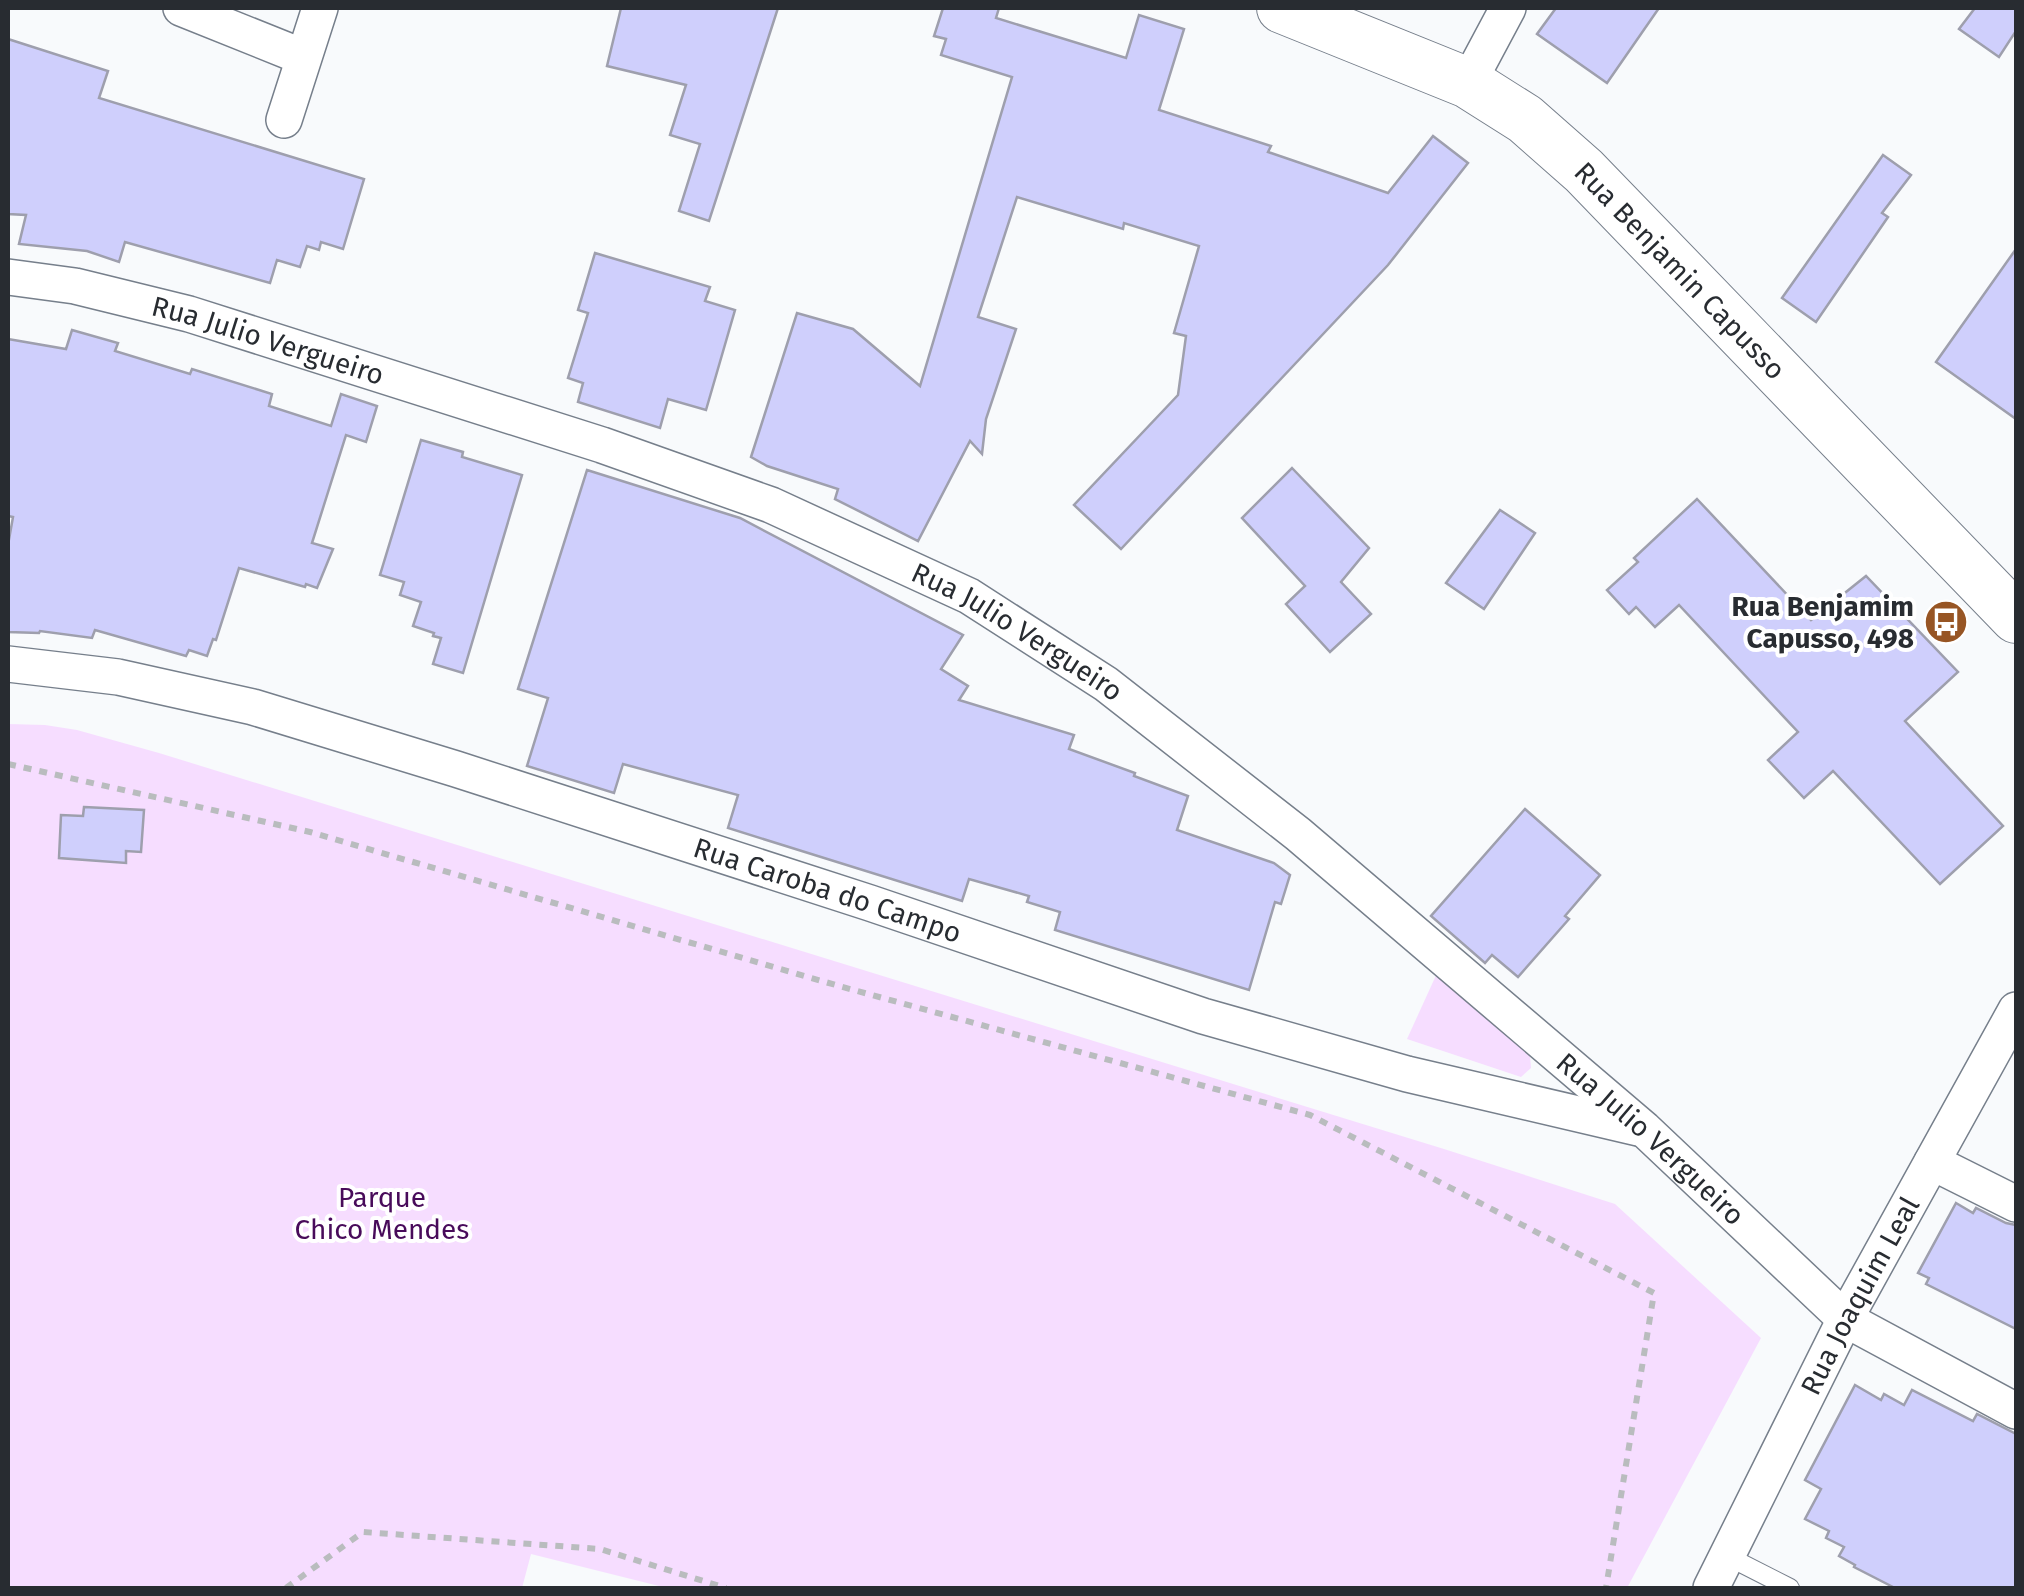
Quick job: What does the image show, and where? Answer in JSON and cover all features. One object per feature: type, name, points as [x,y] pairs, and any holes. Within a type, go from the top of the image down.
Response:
[{"type":"street","points":[[181,8],[304,57]]},
{"type":"street","points":[[284,120],[320,8]]},
{"type":"street","name":"Rua Benjamin Capusso","points":[[1282,8],[1468,83],[1525,119],[1584,172],[2016,618]]},
{"type":"street","points":[[1468,83],[1508,8]]},
{"type":"street","name":"Rua Julio Vergueiro","points":[[8,277],[75,286],[189,314],[602,445],[771,505],[969,596],[1106,684],[1298,834],[1644,1129],[1845,1318],[2016,1411]]},
{"type":"street","name":"Rua Caroba do Campo","points":[[8,664],[118,676],[253,708],[870,902],[1203,1016],[1424,1078],[1644,1129]]},
{"type":"street","name":"Rua Joaquim Leal","points":[[1711,1588],[1845,1318],[2016,1010]]},
{"type":"street","points":[[1932,1162],[2016,1204]]},
{"type":"lane","points":[[1727,1556],[1790,1588]]},
{"type":"path","points":[[8,764],[310,832],[838,986],[1310,1115],[1654,1293],[1606,1588]]},
{"type":"path","points":[[286,1588],[363,1532],[600,1550],[726,1588]]},
{"type":"green space","name":"Parque Chico Mendes","points":[[8,724],[77,730],[159,753],[1615,1204],[1761,1338],[1627,1588],[667,1588],[531,1554],[522,1588],[8,1588]]},
{"type":"green space","points":[[1438,971],[1530,1055],[1531,1068],[1521,1077],[1407,1039]]},
{"type":"building","points":[[621,8],[778,8],[709,221],[679,211],[700,144],[670,135],[686,85],[607,66]]},
{"type":"building","points":[[943,8],[999,8],[996,18],[1126,58],[1139,15],[1184,29],[1159,110],[1271,146],[1268,152],[1388,193],[1433,136],[1468,163],[1388,265],[1121,549],[1074,505],[1178,395],[1186,336],[1174,333],[1199,246],[1124,223],[1123,229],[1017,197],[978,317],[1016,329],[986,419],[982,454],[970,441],[918,541],[835,499],[838,489],[751,457],[797,313],[853,329],[920,386],[1012,77],[941,55],[946,39],[934,36]]},
{"type":"building","points":[[1556,8],[1659,8],[1607,83],[1537,34]]},
{"type":"building","points":[[1975,8],[2016,8],[2016,31],[1999,57],[1959,29]]},
{"type":"building","points":[[8,39],[108,71],[99,98],[364,179],[343,249],[321,242],[319,250],[307,246],[300,267],[277,260],[270,283],[125,242],[119,262],[87,251],[19,244],[26,215],[8,214]]},
{"type":"building","points":[[1883,155],[1911,175],[1882,213],[1888,217],[1816,322],[1782,298]]},
{"type":"building","points":[[2016,249],[2016,419],[1936,362]]},
{"type":"building","points":[[595,253],[710,287],[705,301],[735,310],[706,410],[668,399],[660,428],[578,402],[583,383],[568,378],[588,313],[578,310]]},
{"type":"building","points":[[72,330],[118,343],[115,351],[272,394],[269,406],[331,426],[341,394],[377,406],[366,442],[346,435],[312,543],[333,549],[317,588],[239,568],[207,656],[189,650],[186,656],[95,630],[92,638],[40,631],[8,632],[8,545],[13,517],[8,516],[8,339],[66,349]]},
{"type":"building","points":[[421,440],[522,475],[463,673],[433,664],[441,638],[413,626],[421,602],[400,595],[404,582],[380,575]]},
{"type":"building","points":[[1292,468],[1369,548],[1341,582],[1371,614],[1330,652],[1286,604],[1305,586],[1242,518]]},
{"type":"building","points":[[587,470],[740,518],[963,635],[941,669],[968,686],[959,700],[1074,735],[1069,749],[1188,796],[1177,830],[1274,863],[1290,875],[1281,904],[1275,902],[1249,990],[1055,930],[1060,912],[1027,902],[1029,896],[969,879],[962,901],[728,828],[738,795],[623,764],[614,793],[527,766],[548,698],[518,689]]},
{"type":"building","points":[[1697,499],[1811,620],[1866,576],[1958,672],[1905,721],[2003,826],[1940,884],[1833,771],[1804,798],[1768,760],[1798,732],[1679,605],[1655,627],[1636,607],[1629,614],[1607,590],[1638,562],[1634,558]]},
{"type":"building","points":[[1500,510],[1535,533],[1484,609],[1446,583]]},
{"type":"building","points":[[84,807],[144,810],[141,852],[126,851],[126,863],[59,858],[61,815],[83,816]]},
{"type":"building","points":[[1525,809],[1600,875],[1565,916],[1569,919],[1518,977],[1492,955],[1485,963],[1431,916]]},
{"type":"building","points":[[1956,1203],[1973,1213],[1976,1208],[2016,1225],[2016,1329],[1926,1284],[1929,1278],[1918,1273]]},
{"type":"building","points":[[1855,1385],[1881,1400],[1884,1394],[1904,1405],[1912,1390],[1973,1421],[1977,1414],[2016,1434],[2016,1588],[1895,1588],[1839,1556],[1844,1547],[1826,1538],[1829,1531],[1805,1519],[1821,1489],[1805,1480]]},
{"type":"place","name":"Rua Benjamim Capusso, 498","points":[[1946,622]]}]
